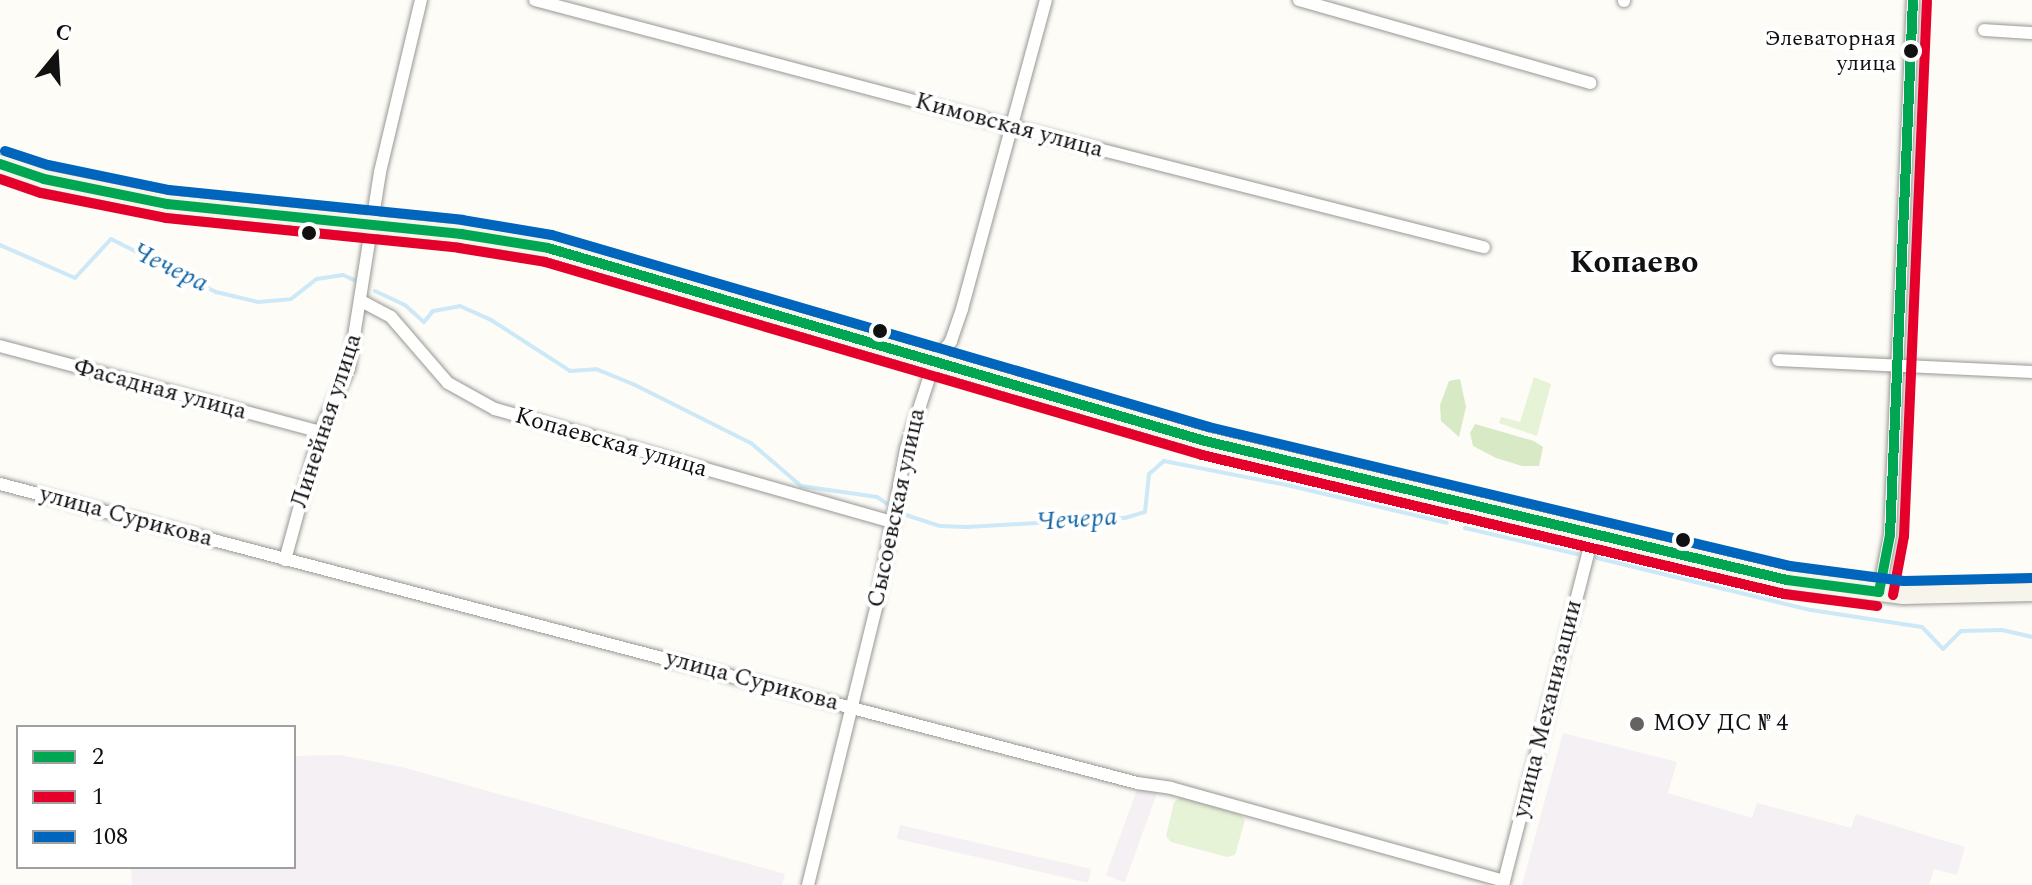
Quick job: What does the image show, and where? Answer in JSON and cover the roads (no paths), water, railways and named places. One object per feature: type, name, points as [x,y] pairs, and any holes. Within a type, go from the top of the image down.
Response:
[{"type":"street","name":"Линейная улица","points":[[285,560],[320,432],[349,368],[363,302],[380,172],[421,0]]},
{"type":"street","name":"Кимовская улица","points":[[535,0],[1012,127],[1484,247]]},
{"type":"street","name":"Сысоевская улица","points":[[808,885],[894,523],[906,449],[934,363],[951,341],[959,320],[1046,0]]},
{"type":"street","points":[[1299,0],[1590,83]]},
{"type":"street","points":[[1879,592],[1890,535],[1913,0]]},
{"type":"street","points":[[1984,30],[2032,33]]},
{"type":"street","points":[[0,164],[44,179],[167,204],[492,238],[548,248],[1205,441],[1787,580],[1879,592],[1969,596],[2032,592]]},
{"type":"street","name":"Копаевская улица","points":[[363,302],[391,317],[448,383],[495,409],[894,523]]},
{"type":"street","name":"Фасадная улица","points":[[0,346],[320,432]]},
{"type":"street","points":[[1778,360],[2032,372]]},
{"type":"street","name":"улица Сурикова","points":[[0,484],[1137,783],[1171,788],[1503,883]]},
{"type":"street","name":"улица Механизации","points":[[1503,883],[1593,534]]},
{"type":"waterway","name":"Чечера","points":[[0,245],[75,278],[111,239],[216,292],[258,302],[291,299],[317,279],[343,275],[354,280]]},
{"type":"waterway","name":"Чечера","points":[[375,291],[405,305],[424,322],[433,311],[460,306],[491,320],[570,371],[596,369],[751,443],[801,486],[877,497],[886,503]]},
{"type":"waterway","name":"Чечера","points":[[903,514],[940,526],[967,527],[1125,518],[1145,512],[1149,474],[1164,461],[1291,486],[1447,523]]},
{"type":"waterway","name":"Чечера","points":[[1465,528],[1577,554]]},
{"type":"waterway","name":"Чечера","points":[[1597,558],[1811,610],[1922,627],[1943,649],[1961,631],[2002,630],[2032,637]]},
{"type":"place","name":"Элеваторная улица","points":[[1911,51]]},
{"type":"place","name":"МОУ ДС № 4","points":[[1637,724]]},
{"type":"district","name":"Копаево","points":[[1634,263]]}]
